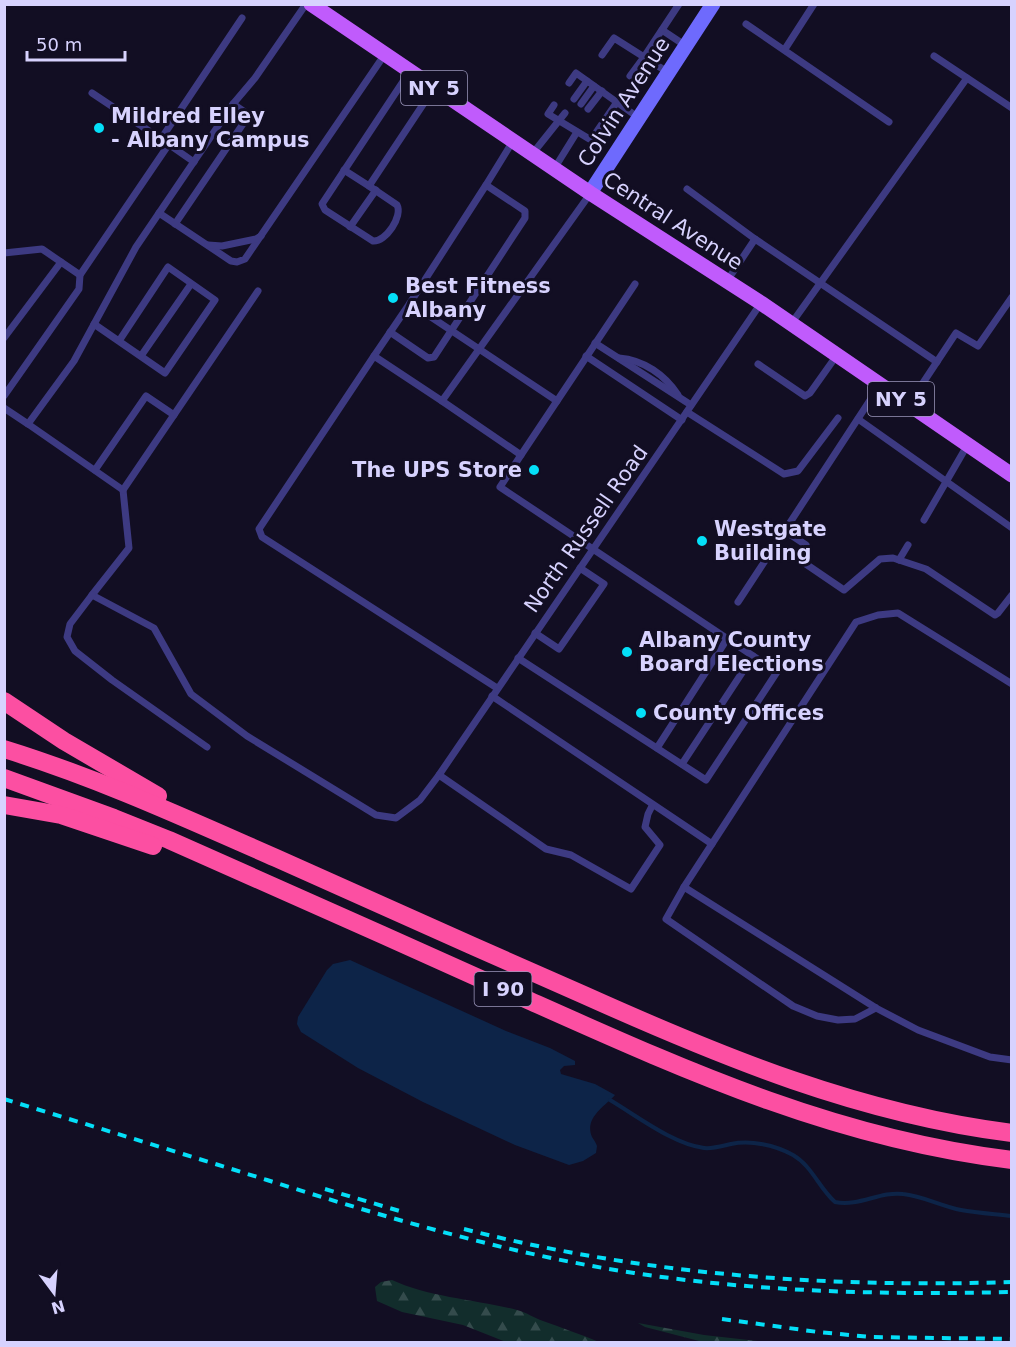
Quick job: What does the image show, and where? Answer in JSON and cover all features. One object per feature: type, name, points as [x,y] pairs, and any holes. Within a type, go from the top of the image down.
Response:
[{"type":"highway","points":[[4,701],[71,746],[232,839]]},
{"type":"highway","name":"I 90","points":[[4,748],[124,792],[629,1015],[767,1073],[877,1106],[944,1122],[1011,1132]]},
{"type":"highway","name":"I 90","points":[[4,778],[114,818],[628,1045],[758,1098],[836,1123],[893,1138],[1011,1160]]},
{"type":"highway","points":[[4,805],[35,809],[86,822],[309,903]]},
{"type":"main road","name":"Central Avenue","points":[[311,4],[590,193],[761,303],[1011,475]]},
{"type":"street","name":"Colvin Avenue","points":[[590,193],[669,73],[708,6]]},
{"type":"lane","points":[[28,424],[74,361],[136,247],[233,104],[255,78],[306,4]]},
{"type":"lane","points":[[630,76],[679,4]]},
{"type":"lane","points":[[785,49],[814,4]]},
{"type":"lane","points":[[161,139],[242,18]]},
{"type":"lane","points":[[746,24],[889,122]]},
{"type":"lane","points":[[662,30],[686,46]]},
{"type":"lane","points":[[602,55],[614,38],[669,73]]},
{"type":"lane","points":[[159,213],[231,261],[240,262],[250,255],[385,54]]},
{"type":"lane","points":[[934,56],[1011,108]]},
{"type":"lane","points":[[344,170],[397,205],[398,216],[380,241],[375,242],[350,227],[325,210],[322,205],[344,170],[410,71]]},
{"type":"lane","points":[[569,83],[576,73],[639,118]]},
{"type":"lane","points":[[791,324],[967,78]]},
{"type":"lane","points":[[574,99],[590,83]]},
{"type":"lane","points":[[581,104],[590,83]]},
{"type":"lane","points":[[369,186],[434,87]]},
{"type":"lane","points":[[588,109],[602,91]]},
{"type":"lane","points":[[92,93],[194,162]]},
{"type":"lane","points":[[554,105],[548,114],[591,140],[617,102]]},
{"type":"lane","points":[[175,224],[249,115],[233,104]]},
{"type":"lane","points":[[533,154],[565,113]]},
{"type":"lane","points":[[566,126],[572,117]]},
{"type":"lane","points":[[554,169],[579,122]]},
{"type":"lane","points":[[497,688],[262,537],[259,532],[260,526],[410,303],[513,141]]},
{"type":"lane","points":[[4,396],[79,289],[80,275],[169,144]]},
{"type":"lane","points":[[390,332],[430,359],[435,356],[526,216],[524,210],[486,185]]},
{"type":"lane","points":[[687,189],[755,239],[937,362]]},
{"type":"lane","points":[[350,227],[376,190]]},
{"type":"lane","points":[[442,400],[590,193]]},
{"type":"lane","points":[[203,243],[222,246],[257,238],[267,229]]},
{"type":"lane","points":[[727,281],[755,239]]},
{"type":"lane","points":[[4,253],[42,249],[80,275]]},
{"type":"lane","points":[[4,338],[61,262]]},
{"type":"lane","points":[[94,324],[165,373],[215,300],[168,267],[119,341]]},
{"type":"lane","points":[[141,356],[191,284]]},
{"type":"lane","points":[[518,658],[706,780],[777,672],[500,487],[635,284]]},
{"type":"lane","points":[[207,747],[75,651],[67,637],[70,624],[129,548],[123,490],[258,291]]},
{"type":"lane","points":[[909,404],[956,333],[978,346],[1011,297]]},
{"type":"lane","points":[[410,303],[557,401]]},
{"type":"lane","name":"North Russell Road","points":[[92,596],[154,628],[190,694],[247,736],[376,815],[396,818],[420,800],[439,775],[761,303]]},
{"type":"lane","points":[[595,343],[679,397],[689,409],[784,474],[798,471],[838,418]]},
{"type":"lane","points":[[758,364],[805,396],[810,393],[837,355]]},
{"type":"lane","points":[[374,356],[521,455]]},
{"type":"lane","points":[[586,356],[682,420]]},
{"type":"lane","points":[[738,602],[880,385]]},
{"type":"lane","points":[[95,470],[146,396],[174,415]]},
{"type":"lane","points":[[4,408],[123,490]]},
{"type":"lane","points":[[858,419],[1011,528]]},
{"type":"lane","points":[[924,520],[968,444]]},
{"type":"lane","points":[[786,531],[806,545],[797,558],[844,590],[880,559],[893,558],[926,569],[995,615],[1011,595]]},
{"type":"lane","points":[[899,560],[908,546]]},
{"type":"lane","points":[[535,633],[559,649],[603,584],[580,568]]},
{"type":"lane","points":[[876,1008],[855,1020],[838,1020],[818,1016],[794,1006],[666,919],[684,887],[856,622],[878,615],[898,613],[1011,684]]},
{"type":"lane","points":[[657,748],[727,639]]},
{"type":"lane","points":[[682,764],[753,656]]},
{"type":"lane","points":[[492,696],[652,806],[712,844]]},
{"type":"lane","points":[[439,775],[546,849],[571,855],[632,889],[660,845],[645,827],[652,806]]},
{"type":"lane","points":[[684,887],[876,1008],[918,1030],[990,1057],[1011,1060]]},
{"type":"green space","points":[[392,1280],[437,1294],[520,1311],[599,1342],[506,1342],[463,1325],[402,1312],[377,1301],[375,1287],[381,1282]]},
{"type":"green space","points":[[638,1323],[704,1335],[766,1342],[703,1342],[645,1327]]},
{"type":"water","points":[[350,960],[575,1061],[575,1065],[564,1066],[560,1070],[561,1074],[595,1084],[615,1095],[596,1113],[591,1124],[590,1130],[597,1146],[596,1153],[583,1161],[569,1165],[515,1145],[423,1102],[358,1068],[301,1032],[297,1024],[298,1017],[327,970],[333,964]]},
{"type":"waterway","points":[[610,1100],[656,1128],[692,1145],[711,1148],[739,1143],[755,1143],[786,1151],[805,1165],[835,1202],[853,1202],[903,1194],[961,1210],[1012,1216]]},
{"type":"railway","points":[[4,1099],[403,1221],[449,1234],[587,1265],[681,1279],[822,1291],[1012,1292]]},
{"type":"railway","points":[[325,1189],[403,1212]]},
{"type":"railway","points":[[464,1229],[600,1258],[736,1275],[874,1283],[1012,1282]]},
{"type":"railway","points":[[722,1319],[871,1337],[1012,1339]]},
{"type":"place","name":"Mildred Elley - Albany Campus","points":[[99,128]]},
{"type":"place","name":"Best Fitness Albany","points":[[393,298]]},
{"type":"place","name":"The UPS Store","points":[[534,470]]},
{"type":"place","name":"Westgate Building","points":[[702,541]]},
{"type":"place","name":"Albany County Board Elections","points":[[627,652]]},
{"type":"place","name":"County Offices","points":[[641,713]]}]
